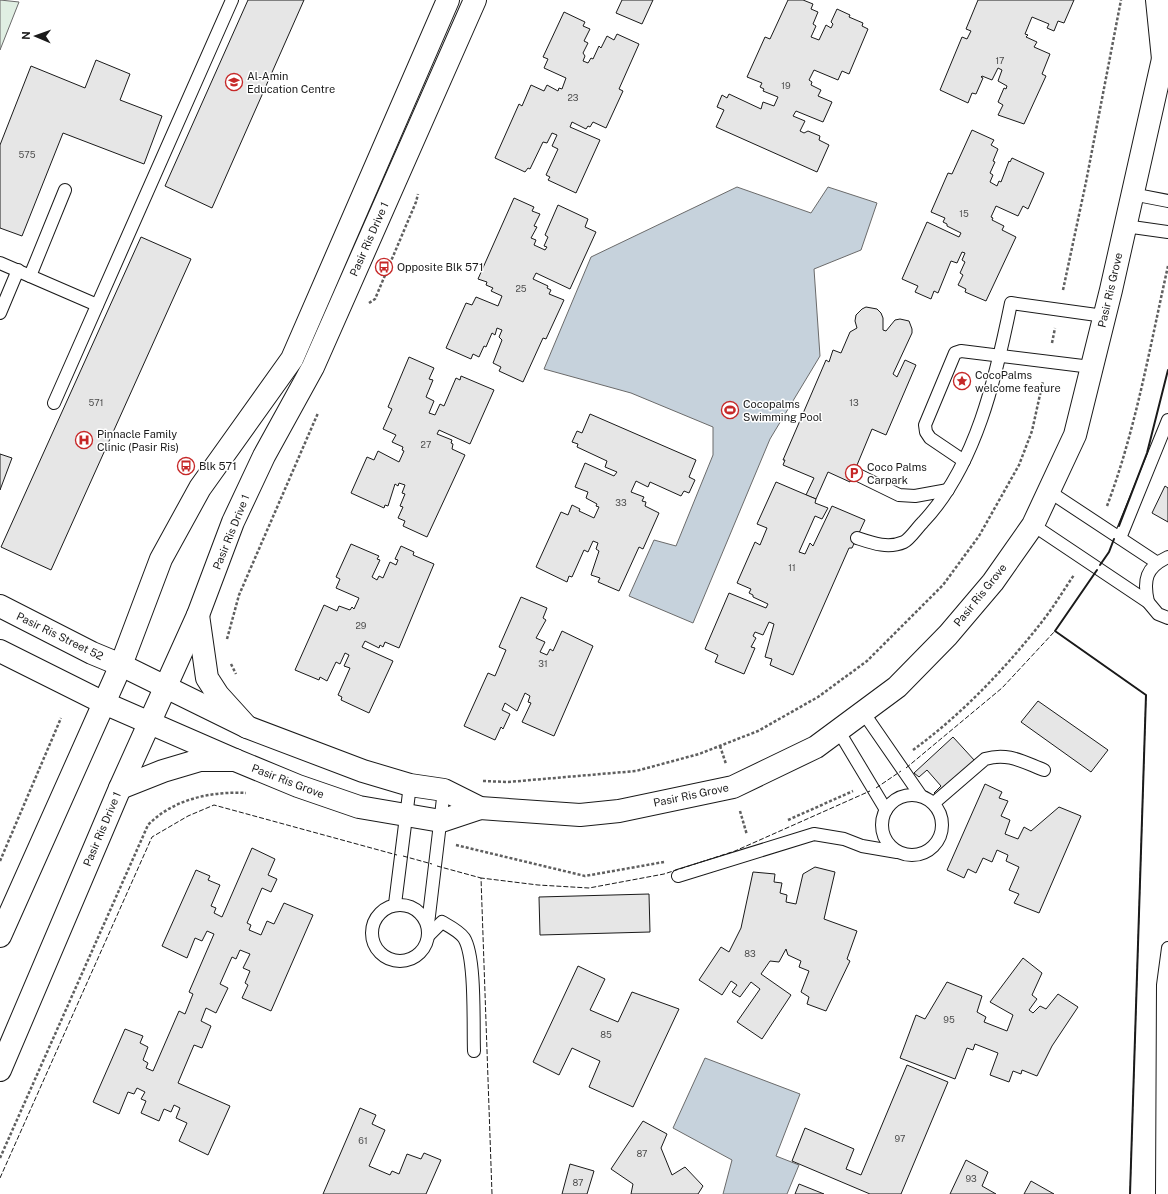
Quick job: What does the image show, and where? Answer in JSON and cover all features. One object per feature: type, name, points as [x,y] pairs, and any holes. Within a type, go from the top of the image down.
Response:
[{"type":"main road","name":"Pasir Ris Drive 1","points":[[0,936],[121,665],[161,559],[200,488],[292,359],[448,0]]},
{"type":"main road","name":"Pasir Ris Drive 1","points":[[0,1070],[120,788],[198,615],[232,522],[264,456],[313,367],[475,0]]},
{"type":"main road","name":"Pasir Ris Grove","points":[[104,703],[298,786],[359,807],[441,821],[480,808],[580,815],[619,811],[733,786],[816,747],[897,687],[948,635],[993,582],[1033,525],[1050,492],[1075,435],[1166,53],[1157,0]]},
{"type":"main road","name":"Pasir Ris Street 52","points":[[0,606],[92,653],[121,665]]},
{"type":"main road","points":[[198,615],[207,678],[218,695],[247,727]]},
{"type":"main road","points":[[0,651],[104,703]]},
{"type":"main road","name":"Pasir Ris Grove","points":[[121,665],[247,727],[363,771],[410,785],[444,790],[480,808]]},
{"type":"main road","points":[[120,788],[163,771],[200,760],[235,760]]},
{"type":"lane","points":[[54,403],[232,0]]},
{"type":"lane","points":[[30,276],[65,190]]},
{"type":"lane","points":[[1132,194],[1168,201]]},
{"type":"lane","points":[[1125,226],[1168,232]]},
{"type":"lane","points":[[0,263],[97,305]]},
{"type":"lane","points":[[0,312],[18,270]]},
{"type":"lane","points":[[857,538],[881,546],[904,542],[935,509],[948,490],[964,461],[985,406],[1001,355],[1011,303],[1104,316]]},
{"type":"lane","points":[[964,461],[930,438],[926,432],[925,425],[955,353],[961,351],[1001,355],[1091,367]]},
{"type":"lane","points":[[1120,538],[1168,420]]},
{"type":"lane","points":[[854,473],[898,495],[915,496],[948,490]]},
{"type":"lane","points":[[1050,492],[1156,562]]},
{"type":"lane","points":[[1033,525],[1148,602],[1158,614],[1168,618]]},
{"type":"lane","points":[[1148,602],[1145,588],[1148,574],[1156,562],[1168,557]]},
{"type":"lane","points":[[678,876],[814,834],[844,839],[862,846],[911,856],[925,854],[937,844],[943,830],[942,816],[934,803],[922,796],[863,712]]},
{"type":"lane","points":[[838,730],[886,810]]},
{"type":"lane","points":[[934,803],[985,759],[1007,756],[1044,770]]},
{"type":"lane","points":[[395,904],[410,785]]},
{"type":"lane","points":[[428,929],[420,912],[409,905],[395,904],[383,910],[375,919],[371,932],[374,944],[381,955],[392,961],[406,962],[417,957],[426,947],[444,790]]},
{"type":"lane","points":[[896,852],[886,841],[882,827],[886,810],[894,801],[907,795],[922,796]]},
{"type":"lane","points":[[428,929],[442,922],[454,928],[464,938],[471,959],[474,1051]]},
{"type":"lane","points":[[1162,1194],[1163,985],[1168,948]]},
{"type":"path","points":[[364,306],[375,299],[416,202],[419,189]]},
{"type":"path","points":[[225,647],[239,595],[320,407]]},
{"type":"path","points":[[230,662],[237,677]]},
{"type":"path","points":[[0,860],[61,718]]},
{"type":"path","points":[[0,1158],[148,826],[157,816],[207,794],[251,793]]},
{"type":"green space","points":[[0,0],[19,2],[0,50]]},
{"type":"shaded area","name":"Cocopalms Swimming Pool","points":[[737,187],[811,213],[828,187],[877,203],[861,250],[814,269],[820,356],[770,439],[693,623],[629,596],[654,540],[676,546],[713,455],[713,427],[631,393],[544,369],[591,257]]},
{"type":"shaded area","points":[[705,1058],[800,1094],[776,1156],[799,1165],[787,1194],[723,1194],[732,1160],[673,1128]]},
{"type":"building","points":[[248,0],[304,0],[212,208],[165,186]]},
{"type":"building","points":[[622,0],[653,0],[642,24],[616,13]]},
{"type":"building","points":[[788,0],[803,0],[813,4],[811,9],[818,12],[813,24],[816,26],[811,37],[819,40],[826,25],[831,28],[833,24],[831,22],[837,9],[850,15],[849,17],[863,23],[862,26],[868,29],[849,74],[842,71],[838,80],[814,70],[809,80],[812,82],[811,85],[821,90],[818,96],[832,102],[823,122],[796,111],[793,116],[805,121],[800,131],[804,133],[808,131],[820,136],[819,140],[829,145],[817,172],[716,127],[724,110],[717,107],[722,95],[727,98],[729,94],[761,109],[763,102],[774,106],[778,97],[763,91],[764,89],[760,87],[762,83],[747,77],[765,37],[770,39]]},
{"type":"building","points":[[978,0],[1074,0],[1064,23],[1058,21],[1054,31],[1047,28],[1049,24],[1032,17],[1025,34],[1028,35],[1026,37],[1037,42],[1034,47],[1050,54],[1042,74],[1046,76],[1024,124],[998,115],[1003,105],[998,102],[1004,88],[1006,89],[1007,86],[998,81],[1002,70],[998,68],[992,80],[982,76],[981,77],[983,78],[976,94],[972,93],[968,103],[940,90],[962,37],[967,39],[971,31],[966,29]]},
{"type":"building","points":[[564,12],[585,22],[583,26],[590,29],[584,41],[588,43],[583,53],[585,56],[583,61],[588,63],[591,58],[593,59],[599,46],[601,48],[607,36],[614,40],[617,34],[639,44],[619,89],[623,91],[606,128],[593,122],[590,127],[588,126],[586,129],[572,122],[570,127],[600,140],[576,193],[548,180],[550,177],[546,175],[558,149],[552,146],[557,135],[552,133],[547,143],[543,142],[530,169],[528,168],[525,172],[495,158],[519,104],[522,106],[531,85],[544,91],[547,85],[558,91],[559,88],[562,89],[566,78],[544,68],[548,59],[543,57]]},
{"type":"building","points":[[96,60],[130,74],[120,100],[162,116],[144,164],[63,133],[22,236],[0,228],[0,145],[31,66],[85,88]]},
{"type":"building","points":[[972,130],[994,140],[991,145],[998,149],[993,161],[995,162],[990,173],[993,175],[990,182],[997,186],[999,181],[1001,182],[1009,161],[1010,162],[1012,158],[1044,173],[1028,209],[1023,206],[1018,216],[996,206],[991,217],[993,218],[992,220],[1004,226],[1002,230],[1016,237],[986,301],[965,292],[966,289],[958,285],[963,275],[960,273],[965,262],[962,260],[965,253],[962,252],[957,263],[951,261],[938,293],[934,291],[931,299],[915,292],[918,286],[902,279],[927,222],[959,237],[961,233],[947,226],[947,224],[943,222],[945,218],[931,212],[948,173],[952,174]]},
{"type":"building","points":[[514,198],[534,207],[532,211],[540,214],[534,226],[537,227],[531,238],[536,240],[534,245],[545,250],[547,247],[544,246],[548,237],[545,235],[558,205],[588,219],[585,227],[596,232],[570,289],[536,273],[533,279],[548,286],[547,288],[551,290],[549,294],[564,300],[546,339],[543,338],[523,382],[499,371],[501,367],[493,363],[502,340],[499,337],[502,330],[497,328],[495,335],[492,333],[486,347],[484,346],[479,357],[473,354],[471,359],[446,348],[466,303],[472,305],[476,297],[498,306],[502,296],[491,291],[493,288],[486,285],[487,282],[478,279]]},
{"type":"building","points":[[141,237],[191,259],[51,570],[1,547]]},
{"type":"building","points":[[866,307],[877,309],[881,313],[883,318],[883,330],[886,331],[895,320],[900,319],[909,321],[912,333],[893,374],[897,377],[905,360],[916,365],[886,435],[872,429],[850,482],[828,472],[816,499],[806,495],[814,478],[783,465],[785,460],[783,460],[826,360],[829,362],[833,350],[841,353],[850,332],[857,328],[855,321],[856,315]]},
{"type":"building","points":[[409,357],[434,368],[429,379],[433,380],[426,397],[434,401],[429,413],[435,415],[440,404],[444,406],[456,378],[460,380],[461,376],[494,390],[470,444],[439,430],[437,434],[452,440],[452,449],[465,455],[427,537],[403,526],[405,521],[398,518],[403,507],[400,506],[405,494],[402,493],[405,485],[399,483],[398,486],[395,484],[388,506],[385,505],[384,508],[351,493],[367,457],[374,460],[378,451],[399,462],[404,451],[402,450],[403,447],[392,442],[396,435],[383,429],[392,409],[388,407]]},
{"type":"building","points":[[590,414],[696,460],[689,477],[695,480],[689,493],[684,491],[681,496],[650,482],[648,487],[636,481],[631,492],[644,497],[642,501],[646,502],[645,506],[659,513],[643,549],[639,547],[619,591],[598,582],[600,578],[591,575],[599,551],[596,549],[598,543],[593,541],[588,552],[584,550],[572,577],[569,576],[567,582],[536,567],[561,512],[568,515],[572,505],[580,509],[579,511],[594,518],[599,507],[596,506],[597,504],[586,498],[588,492],[575,487],[585,463],[614,476],[617,472],[605,467],[607,461],[577,447],[578,444],[572,442],[577,431],[582,433]]},
{"type":"building","points":[[0,454],[12,458],[0,490]]},
{"type":"building","points":[[776,482],[816,499],[815,503],[828,508],[822,519],[815,516],[799,552],[805,554],[810,543],[813,546],[832,506],[865,520],[852,548],[849,548],[793,675],[770,665],[772,659],[765,657],[774,624],[769,622],[763,635],[755,632],[753,636],[756,638],[751,647],[755,648],[744,674],[715,662],[718,655],[705,649],[729,593],[766,608],[768,604],[753,597],[753,595],[749,593],[751,589],[737,583],[755,542],[760,545],[767,528],[757,524]]},
{"type":"building","points":[[1165,486],[1168,488],[1168,522],[1152,513]]},
{"type":"building","points":[[351,544],[379,556],[377,559],[380,560],[372,577],[377,580],[379,576],[383,578],[390,562],[396,565],[398,560],[395,559],[401,546],[414,552],[413,555],[434,564],[399,648],[385,642],[383,647],[380,645],[379,648],[365,641],[362,647],[393,661],[369,713],[341,700],[342,697],[338,695],[350,668],[344,666],[349,655],[345,653],[340,664],[336,662],[327,681],[320,677],[319,680],[295,670],[324,605],[337,611],[339,606],[350,610],[352,607],[354,609],[359,598],[336,588],[340,579],[336,577]]},
{"type":"building","points":[[521,597],[547,608],[543,618],[546,620],[536,638],[545,642],[540,652],[547,655],[550,649],[553,651],[562,631],[593,646],[554,736],[522,722],[531,703],[528,702],[530,696],[525,693],[517,711],[505,703],[502,710],[510,714],[503,729],[501,727],[495,740],[464,726],[488,673],[495,676],[506,650],[499,647]]},
{"type":"building","points":[[1038,701],[1108,750],[1091,772],[1021,722]]},
{"type":"building","points":[[953,737],[975,761],[937,796],[934,793],[941,786],[927,770],[919,777],[914,773]]},
{"type":"building","points":[[985,784],[1002,792],[999,798],[1008,801],[1001,816],[1010,820],[1005,834],[1018,839],[1024,827],[1031,831],[1059,807],[1081,816],[1039,913],[1014,903],[1019,894],[1009,890],[1019,867],[1006,861],[1008,855],[997,850],[992,862],[983,858],[976,873],[968,869],[964,878],[947,870]]},
{"type":"building","points":[[252,848],[275,859],[268,875],[277,879],[271,892],[262,888],[247,923],[251,925],[249,930],[261,935],[267,921],[274,924],[284,903],[313,915],[271,1011],[242,998],[248,985],[245,983],[250,971],[243,968],[250,954],[240,950],[236,959],[232,957],[220,984],[228,988],[216,1013],[206,1008],[201,1021],[211,1026],[202,1048],[194,1045],[178,1083],[230,1106],[208,1155],[179,1141],[187,1123],[176,1118],[180,1108],[174,1105],[171,1112],[164,1109],[159,1121],[141,1113],[146,1101],[141,1099],[145,1092],[137,1088],[134,1094],[128,1092],[119,1114],[93,1102],[125,1029],[143,1036],[140,1043],[148,1047],[143,1060],[148,1063],[146,1068],[153,1071],[179,1011],[185,1014],[193,994],[189,992],[214,934],[207,931],[202,941],[195,938],[187,958],[162,946],[196,870],[210,876],[208,880],[220,885],[211,906],[216,908],[214,913],[222,917]]},
{"type":"building","points":[[815,867],[835,872],[824,919],[857,931],[847,959],[850,961],[826,1011],[807,1004],[809,997],[801,992],[809,971],[799,967],[801,961],[788,955],[786,949],[779,962],[770,961],[761,974],[791,995],[762,1039],[737,1022],[760,989],[751,982],[740,997],[732,992],[737,985],[731,981],[722,995],[699,980],[721,947],[729,952],[741,928],[753,872],[775,874],[774,882],[782,883],[780,893],[787,895],[786,902],[796,904],[803,874]]},
{"type":"building","points":[[649,894],[650,932],[540,935],[539,897]]},
{"type":"building","points":[[1023,958],[1042,973],[1032,995],[1037,999],[1029,1010],[1033,1013],[1040,1006],[1046,1009],[1058,994],[1078,1007],[1052,1046],[1037,1076],[1022,1070],[1021,1074],[1013,1071],[1009,1082],[990,1075],[998,1053],[975,1044],[973,1050],[967,1048],[955,1079],[900,1058],[916,1015],[925,1019],[947,982],[982,996],[977,1012],[986,1017],[984,1022],[1007,1031],[1013,1015],[990,1002]]},
{"type":"building","points":[[578,966],[605,979],[590,1010],[618,1022],[632,992],[679,1009],[633,1107],[589,1087],[600,1061],[572,1048],[559,1075],[533,1062]]},
{"type":"building","points":[[907,1065],[948,1082],[901,1194],[870,1194],[792,1161],[805,1128],[854,1149],[846,1169],[861,1175]]},
{"type":"building","points":[[360,1108],[376,1115],[372,1124],[385,1130],[369,1166],[390,1175],[392,1171],[399,1174],[407,1154],[421,1159],[424,1153],[441,1160],[426,1194],[323,1194]]},
{"type":"building","points":[[643,1121],[667,1134],[661,1148],[672,1175],[685,1167],[703,1186],[698,1194],[631,1194],[633,1184],[611,1169]]},
{"type":"building","points":[[966,1160],[988,1172],[982,1186],[996,1194],[950,1194]]},
{"type":"building","points":[[570,1164],[594,1171],[587,1194],[562,1194]]},
{"type":"building","points":[[1031,1181],[1054,1194],[1024,1194]]},
{"type":"building","points":[[799,1184],[824,1194],[795,1194]]},
{"type":"fence","points":[[906,768],[1002,688],[1055,631],[1146,695],[1130,1194]]},
{"type":"fence","points":[[876,788],[901,771]]},
{"type":"fence","points":[[492,1194],[481,878],[538,885],[589,888],[664,874],[735,851],[870,791]]},
{"type":"fence","points":[[0,1178],[152,837],[188,816],[214,805],[397,855]]},
{"type":"fence","points":[[403,856],[432,864]]},
{"type":"fence","points":[[437,866],[481,878]]},
{"type":"wall","points":[[1119,526],[1147,453],[1168,370]]},
{"type":"wall","points":[[1100,565],[1109,552],[1114,539]]},
{"type":"wall","points":[[1097,570],[1055,631],[1146,695],[1130,1194]]},
{"type":"place","name":"Al-Amin Education Centre","points":[[234,82]]},
{"type":"place","name":"Opposite Blk 571","points":[[384,267]]},
{"type":"place","name":"CocoPalms welcome feature","points":[[962,381]]},
{"type":"place","name":"Cocopalms Swimming Pool","points":[[730,410]]},
{"type":"place","name":"Pinnacle Family Clinic (Pasir Ris)","points":[[84,440]]},
{"type":"place","name":"Blk 571","points":[[186,466]]},
{"type":"place","name":"Coco Palms Carpark","points":[[854,473]]}]
